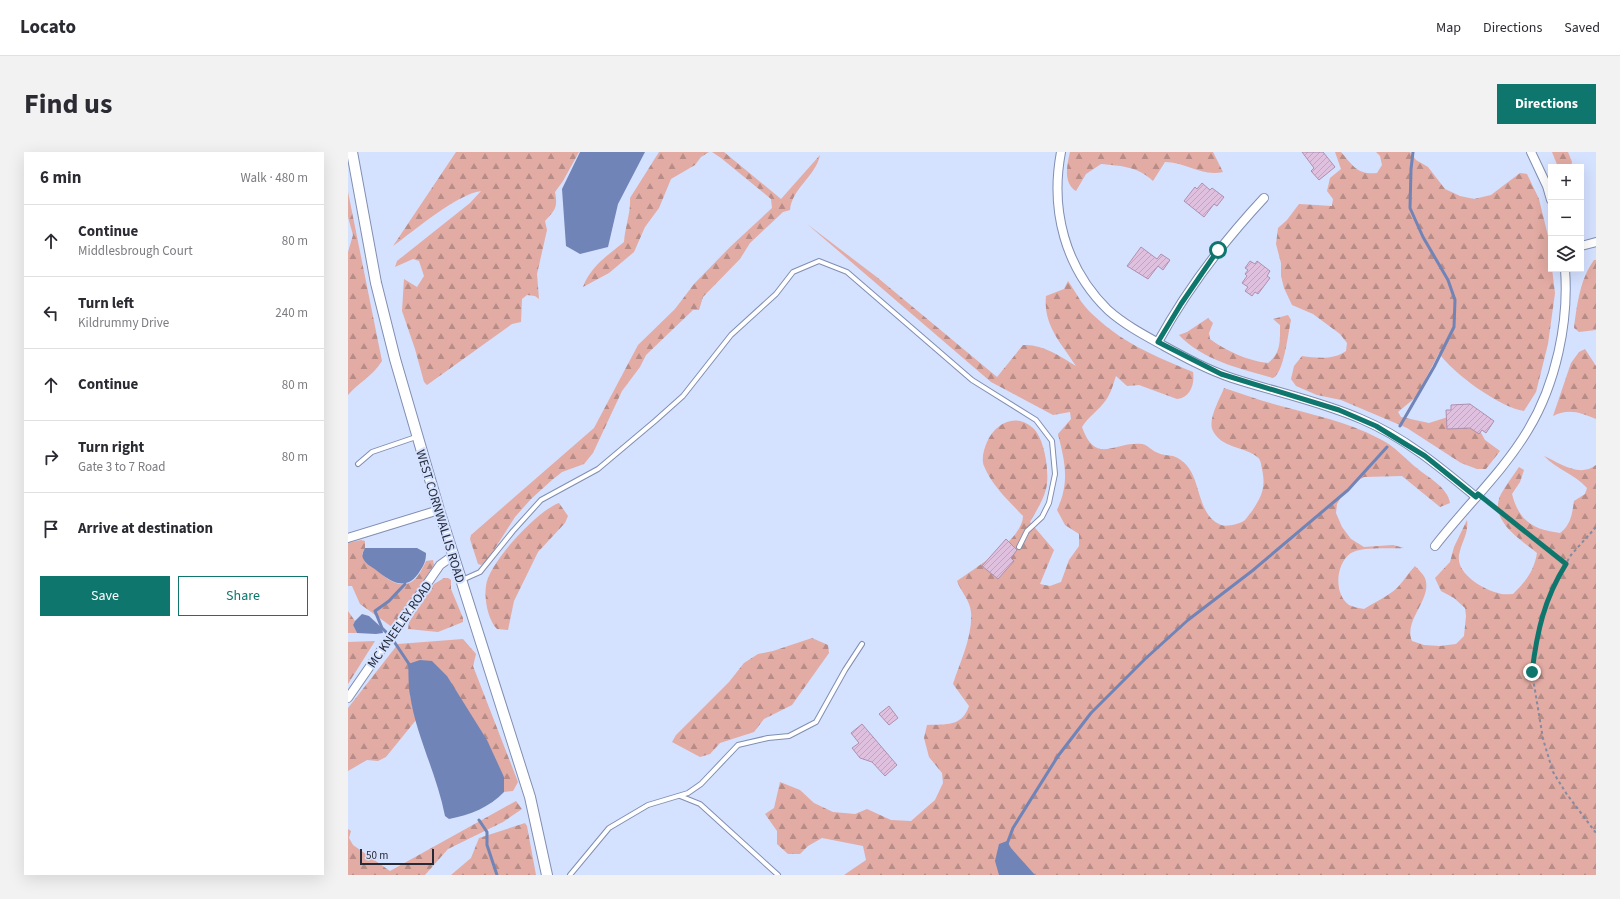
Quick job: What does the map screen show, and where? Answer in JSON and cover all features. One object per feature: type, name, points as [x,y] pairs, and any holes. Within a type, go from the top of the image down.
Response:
[{"type":"street","name":"WEST CORNWALLIS ROAD","points":[[352,152],[376,283],[416,437],[530,797],[548,875]]},
{"type":"street","points":[[1061,152],[1057,190],[1058,210],[1069,251],[1078,272],[1109,310],[1126,324],[1221,374],[1339,410],[1371,423],[1400,439],[1425,456],[1477,496]]},
{"type":"street","points":[[1531,152],[1548,190]]},
{"type":"street","points":[[1158,342],[1207,265],[1230,236],[1264,198]]},
{"type":"street","points":[[1584,245],[1596,242]]},
{"type":"street","points":[[1434,546],[1496,474],[1524,437],[1543,402],[1562,334],[1565,272]]},
{"type":"street","points":[[348,538],[438,510]]},
{"type":"street","name":"MC KNEELEY ROAD","points":[[348,698],[440,565],[454,555]]},
{"type":"lane","points":[[461,581],[480,572],[540,500],[598,468],[683,396],[731,336],[776,294],[793,272],[819,261],[847,272],[972,380],[1036,420],[1052,441],[1055,474],[1049,503],[1042,517],[1027,531],[1020,547]]},
{"type":"lane","points":[[358,464],[372,452],[416,437]]},
{"type":"lane","points":[[570,875],[609,828],[648,805],[679,796],[702,784],[738,745],[768,738],[789,736],[816,722],[845,670],[862,644]]},
{"type":"lane","points":[[679,796],[700,804],[778,875]]},
{"type":"path","points":[[1477,496],[1566,564]]},
{"type":"path","points":[[1596,527],[1571,555],[1553,585],[1542,617],[1535,650],[1533,679],[1543,739],[1553,772],[1596,833]]},
{"type":"green space","points":[[456,152],[579,152],[563,181],[555,192],[555,208],[545,221],[547,230],[537,274],[539,299],[535,296],[527,295],[522,299],[521,322],[512,324],[427,385],[424,382],[402,311],[404,279],[417,287],[424,276],[419,261],[413,259],[395,267],[397,261],[470,203],[481,191],[460,199],[448,206],[393,246]]},
{"type":"green space","points":[[659,152],[709,152],[701,157],[695,165],[671,179],[659,208],[645,227],[634,252],[609,273],[583,287],[590,273],[595,267],[624,242],[630,209],[630,198]]},
{"type":"green space","points":[[712,152],[724,152],[781,199],[820,155],[814,169],[795,195],[790,210],[783,212],[750,243],[740,259],[703,297],[699,310],[693,310],[646,355],[640,367],[622,391],[593,453],[584,464],[562,472],[531,499],[515,517],[487,561],[481,565],[478,564],[470,539],[471,535],[594,428],[638,345],[675,309],[694,284],[730,247],[772,208],[771,199]]},
{"type":"green space","points":[[1070,152],[1213,152],[1223,172],[1208,173],[1180,164],[1165,162],[1153,181],[1141,172],[1135,170],[1122,166],[1101,164],[1086,174],[1076,191],[1069,183],[1067,173]]},
{"type":"green space","points":[[1335,152],[1341,152],[1360,171],[1365,173],[1377,173],[1382,165],[1380,156],[1376,152],[1410,152],[1416,160],[1428,167],[1445,189],[1460,196],[1474,199],[1491,195],[1520,173],[1527,174],[1539,199],[1548,236],[1548,272],[1552,272],[1555,293],[1548,344],[1536,392],[1524,411],[1514,408],[1490,397],[1455,370],[1439,353],[1416,397],[1398,412],[1401,417],[1429,423],[1448,417],[1480,431],[1485,440],[1500,451],[1486,469],[1477,469],[1461,463],[1407,428],[1341,400],[1317,395],[1296,386],[1291,379],[1294,366],[1302,356],[1319,358],[1336,356],[1346,351],[1347,343],[1340,334],[1313,314],[1292,305],[1284,288],[1281,276],[1281,263],[1276,244],[1278,228],[1287,220],[1299,204],[1332,206],[1333,199],[1327,191],[1330,178],[1341,169]]},
{"type":"green space","points":[[1552,152],[1568,152],[1572,164],[1557,164]]},
{"type":"green space","points":[[348,192],[382,361],[370,375],[348,395],[348,252],[353,235],[348,217]]},
{"type":"green space","points":[[807,224],[878,278],[997,377],[1023,345],[1037,346],[1076,366],[1050,325],[1046,306],[1046,296],[1064,289],[1068,281],[1086,308],[1101,322],[1125,340],[1151,354],[1193,372],[1191,390],[1182,398],[1177,399],[1139,385],[1127,386],[1116,376],[1111,392],[1106,400],[1082,427],[1087,439],[1093,446],[1100,449],[1142,444],[1156,452],[1173,456],[1183,462],[1190,470],[1195,480],[1206,511],[1212,519],[1221,525],[1233,525],[1245,520],[1258,501],[1264,481],[1261,463],[1258,457],[1227,444],[1217,437],[1213,431],[1213,415],[1224,388],[1270,403],[1342,423],[1367,433],[1390,445],[1442,488],[1449,498],[1450,503],[1440,507],[1402,476],[1364,477],[1353,483],[1344,492],[1337,504],[1336,513],[1342,527],[1351,539],[1364,547],[1393,545],[1404,548],[1362,549],[1351,553],[1342,564],[1338,578],[1340,593],[1349,605],[1364,609],[1397,588],[1415,566],[1424,576],[1426,586],[1422,602],[1411,625],[1410,633],[1412,641],[1424,645],[1440,646],[1456,644],[1464,636],[1466,616],[1465,608],[1454,598],[1441,591],[1435,578],[1450,562],[1454,547],[1467,520],[1466,534],[1459,555],[1459,562],[1462,568],[1472,580],[1485,588],[1501,594],[1513,594],[1529,575],[1534,565],[1537,553],[1515,535],[1502,520],[1498,503],[1505,487],[1519,467],[1524,470],[1520,482],[1512,494],[1519,511],[1528,522],[1535,526],[1550,532],[1560,533],[1569,523],[1574,501],[1585,494],[1587,488],[1577,479],[1554,465],[1544,456],[1576,470],[1590,469],[1596,465],[1596,875],[844,875],[866,860],[863,846],[822,838],[808,846],[800,854],[788,854],[777,844],[777,831],[765,814],[774,808],[780,782],[800,790],[814,803],[833,812],[855,814],[867,809],[891,820],[911,821],[935,800],[943,783],[942,773],[929,757],[924,738],[927,725],[947,724],[958,721],[966,713],[969,706],[953,684],[968,640],[971,621],[969,604],[957,581],[986,561],[1007,543],[1021,525],[1023,516],[996,487],[987,473],[983,463],[983,454],[987,442],[1000,425],[1013,421],[1026,423],[1037,433],[1041,440],[1046,457],[1046,489],[1030,522],[1054,550],[1040,584],[1050,586],[1061,582],[1069,560],[1079,546],[1079,534],[1065,525],[1057,510],[1064,490],[1065,481],[1063,454],[1058,434],[1071,419],[1070,412],[1053,415],[991,382]]},
{"type":"green space","points":[[1594,260],[1596,260],[1596,330],[1579,332],[1574,328],[1578,301],[1585,275]]},
{"type":"green space","points":[[1288,315],[1291,320],[1283,361],[1277,375],[1273,378],[1235,367],[1210,357],[1188,344],[1179,335],[1187,332],[1208,318],[1213,323],[1209,333],[1210,339],[1223,348],[1238,355],[1268,363],[1278,351],[1280,341],[1280,325],[1273,319]]},
{"type":"green space","points":[[1585,349],[1596,366],[1596,419],[1575,412],[1564,412],[1553,416],[1571,363],[1579,352]]},
{"type":"green space","points":[[559,503],[568,516],[565,523],[538,552],[514,601],[508,630],[497,629],[491,620],[486,603],[486,586],[489,576],[495,564],[515,538],[539,516]]},
{"type":"green space","points":[[361,540],[365,541],[365,548],[362,554],[392,582],[407,584],[414,580],[419,574],[426,561],[433,560],[434,565],[392,627],[360,604],[352,586],[348,586],[348,543]]},
{"type":"green space","points":[[444,578],[451,580],[451,589],[463,618],[463,622],[438,632],[408,629],[409,622],[434,584]]},
{"type":"green space","points":[[348,611],[355,621],[353,625],[357,633],[348,633]]},
{"type":"green space","points":[[812,638],[828,645],[829,653],[792,705],[764,719],[754,732],[720,743],[710,754],[700,757],[672,742],[676,735],[729,682],[744,663],[758,654],[773,651]]},
{"type":"green space","points":[[463,639],[476,654],[473,666],[518,782],[513,791],[504,792],[504,777],[410,695],[416,720],[386,757],[378,761],[367,760],[348,771],[348,708],[398,644]]},
{"type":"green space","points":[[375,641],[348,684],[348,642]]},
{"type":"green space","points":[[516,801],[522,809],[503,822],[448,849],[425,875],[348,875],[348,829],[351,831],[349,838],[353,845],[390,871]]},
{"type":"green space","points":[[525,823],[527,826],[536,875],[451,875],[471,858],[479,838]]},
{"type":"water","points":[[580,152],[645,152],[618,204],[608,247],[580,254],[566,246],[562,189]]},
{"type":"water","points":[[365,548],[417,548],[426,553],[426,558],[423,567],[415,578],[410,582],[399,583],[388,579],[366,563],[362,556]]},
{"type":"water","points":[[362,614],[369,616],[382,628],[383,633],[357,633],[353,625]]},
{"type":"water","points":[[420,660],[432,661],[447,676],[487,740],[504,777],[504,792],[492,802],[472,813],[449,819],[445,816],[437,785],[417,725],[410,695],[408,664]]},
{"type":"water","points":[[1007,841],[1011,848],[1035,875],[999,875],[995,861],[999,844]]},
{"type":"building","points":[[1302,152],[1323,152],[1335,167],[1319,180],[1311,171],[1314,168]]},
{"type":"building","points":[[1202,183],[1210,190],[1212,188],[1224,197],[1217,206],[1214,204],[1204,217],[1184,201],[1195,187],[1197,189]]},
{"type":"building","points":[[1141,247],[1157,259],[1161,254],[1170,260],[1163,270],[1158,266],[1148,279],[1127,266]]},
{"type":"building","points":[[1250,261],[1255,264],[1257,261],[1270,271],[1267,276],[1270,278],[1258,294],[1255,292],[1252,296],[1245,291],[1248,287],[1242,283],[1247,276],[1245,274],[1248,270],[1245,268]]},
{"type":"building","points":[[1470,404],[1494,421],[1486,433],[1482,430],[1479,434],[1470,428],[1447,429],[1446,410],[1451,410],[1451,405]]},
{"type":"building","points":[[1006,539],[1017,550],[1011,558],[1014,561],[998,579],[982,566]]},
{"type":"building","points":[[889,706],[898,718],[889,725],[879,714]]},
{"type":"building","points":[[862,724],[897,765],[885,776],[872,762],[860,758],[852,748],[859,743],[851,733]]},
{"type":"waterway","points":[[1400,426],[1434,367],[1454,327],[1455,300],[1448,280],[1423,237],[1410,208],[1413,152]]},
{"type":"waterway","points":[[1007,844],[1013,828],[1058,756],[1091,713],[1145,659],[1188,620],[1252,571],[1348,490],[1387,447]]},
{"type":"waterway","points":[[387,633],[382,628],[375,611],[389,601],[405,584]]},
{"type":"waterway","points":[[393,640],[411,667]]},
{"type":"waterway","points":[[479,820],[487,832],[487,845],[497,875]]},
{"type":"route","points":[[1218,250],[1197,279],[1158,342],[1184,357],[1221,374],[1339,410],[1391,434],[1425,456],[1476,497],[1478,494],[1515,525],[1566,564],[1553,585],[1542,617],[1532,672]]}]
